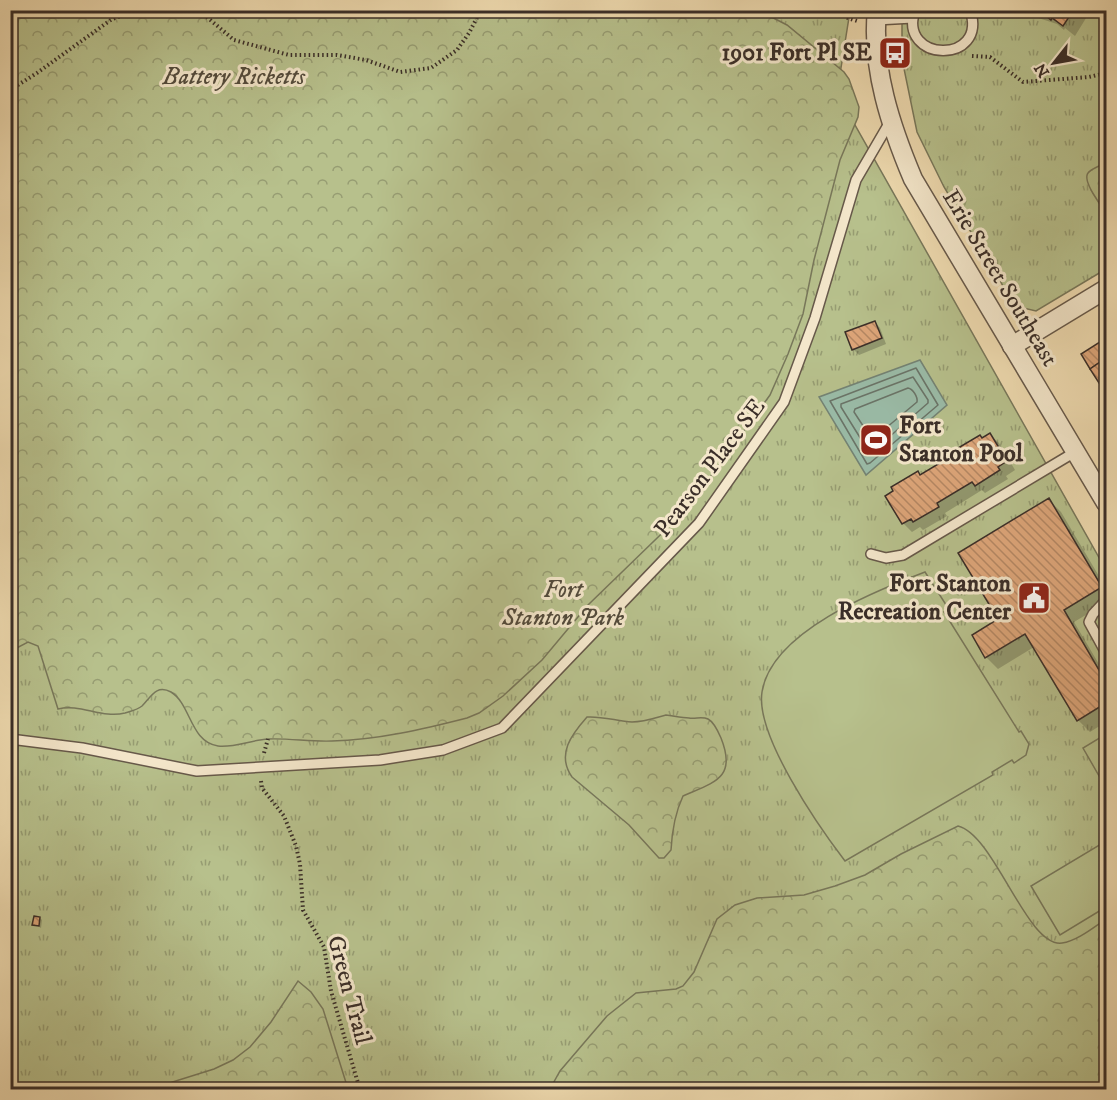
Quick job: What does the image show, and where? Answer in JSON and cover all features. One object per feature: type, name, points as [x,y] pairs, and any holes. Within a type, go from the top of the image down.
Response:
[{"type":"street","name":"Erie Street Southeast","points":[[876,15],[879,66],[891,120],[913,179],[1107,503]]},
{"type":"street","points":[[1012,346],[1107,289]]},
{"type":"lane","points":[[876,15],[914,14],[912,24],[917,38],[927,48],[936,52],[947,52],[960,47],[970,35],[973,19],[970,10]]},
{"type":"lane","name":"Pearson Place SE","points":[[10,739],[81,748],[197,771],[380,760],[443,750],[502,728],[699,523],[784,402],[815,318],[856,180],[891,120]]},
{"type":"lane","points":[[872,554],[886,558],[903,555],[1075,452]]},
{"type":"lane","points":[[1107,600],[1092,614],[1089,622],[1107,653]]},
{"type":"path","points":[[10,90],[112,19],[141,10]]},
{"type":"path","points":[[195,10],[234,40],[289,55],[337,55],[366,60],[400,72],[431,68],[457,50],[481,10]]},
{"type":"path","points":[[961,60],[972,56],[990,57],[1023,82],[1089,77],[1107,73]]},
{"type":"path","name":"Green Trail","points":[[261,767],[262,788],[284,816],[296,846],[300,864],[303,910],[324,947],[331,991],[360,1089]]},
{"type":"green space","name":"Battery Ricketts","points":[[11,10],[760,11],[787,25],[844,72],[849,79],[859,107],[858,117],[840,160],[814,260],[803,314],[770,395],[687,509],[588,605],[542,660],[503,696],[479,713],[467,718],[366,739],[324,741],[268,739],[218,746],[202,738],[178,698],[166,690],[158,691],[142,706],[125,713],[108,714],[75,708],[58,709],[38,646],[28,642],[11,651]]},
{"type":"green space","name":"Fort Stanton Park","points":[[10,11],[850,11],[837,93],[1106,570],[1106,1089],[11,1089]]},
{"type":"green space","points":[[902,11],[1106,11],[1106,269],[1036,311],[1015,306],[944,187],[917,132],[902,59]]},
{"type":"green space","points":[[1101,165],[1106,166],[1106,212],[1093,193],[1087,177],[1089,172]]},
{"type":"green space","points":[[925,572],[950,611],[944,612],[1019,732],[1021,731],[1029,744],[1026,755],[1014,763],[1012,760],[992,772],[993,775],[845,861],[805,804],[778,755],[762,710],[762,692],[770,670],[784,651],[804,633],[854,602]]},
{"type":"green space","points":[[666,715],[710,720],[721,738],[726,762],[720,777],[705,787],[683,796],[674,822],[671,850],[664,858],[659,858],[629,825],[572,777],[565,760],[571,737],[587,717],[632,722]]},
{"type":"green space","points":[[1106,734],[1106,788],[1083,748]]},
{"type":"green space","points":[[958,826],[972,834],[985,849],[1023,911],[1049,940],[1062,943],[1074,940],[1106,919],[1106,1089],[550,1089],[560,1071],[607,1016],[636,993],[676,989],[683,986],[694,972],[717,919],[735,905],[757,898],[804,895],[835,886],[865,875]]},
{"type":"green space","points":[[1106,841],[1106,907],[1060,935],[1031,886]]},
{"type":"green space","points":[[298,981],[311,992],[323,1009],[348,1089],[118,1089],[134,1085],[163,1085],[214,1069],[233,1060],[250,1047],[271,1022]]},
{"type":"water","name":"Fort Stanton Pool","points":[[920,360],[947,405],[866,475],[819,397]]},
{"type":"building","points":[[1039,10],[1071,10],[1069,13],[1071,14],[1063,26]]},
{"type":"building","points":[[875,321],[882,338],[852,350],[845,332]]},
{"type":"building","points":[[1106,338],[1106,358],[1090,369],[1081,354]]},
{"type":"building","points":[[1106,358],[1106,378],[1099,383],[1090,369]]},
{"type":"building","points":[[990,433],[1007,461],[998,467],[1000,470],[975,486],[972,482],[937,503],[939,507],[913,522],[911,519],[902,524],[885,496],[893,491],[891,487],[918,471],[920,475],[955,454],[953,451],[980,435],[982,438]]},
{"type":"building","name":"Fort Stanton Recreation Center","points":[[1049,498],[1102,587],[1064,610],[1106,682],[1106,703],[1077,721],[1025,634],[985,658],[972,635],[998,619],[958,553]]},
{"type":"building","points":[[10,740],[18,742],[16,750],[10,749]]},
{"type":"building","points":[[34,916],[40,917],[39,926],[32,925]]},
{"type":"place","name":"1901 Fort Pl SE","points":[[895,53]]},
{"type":"place","name":"Fort Stanton Pool","points":[[876,440]]},
{"type":"place","name":"Fort Stanton Recreation Center","points":[[1034,598]]}]
